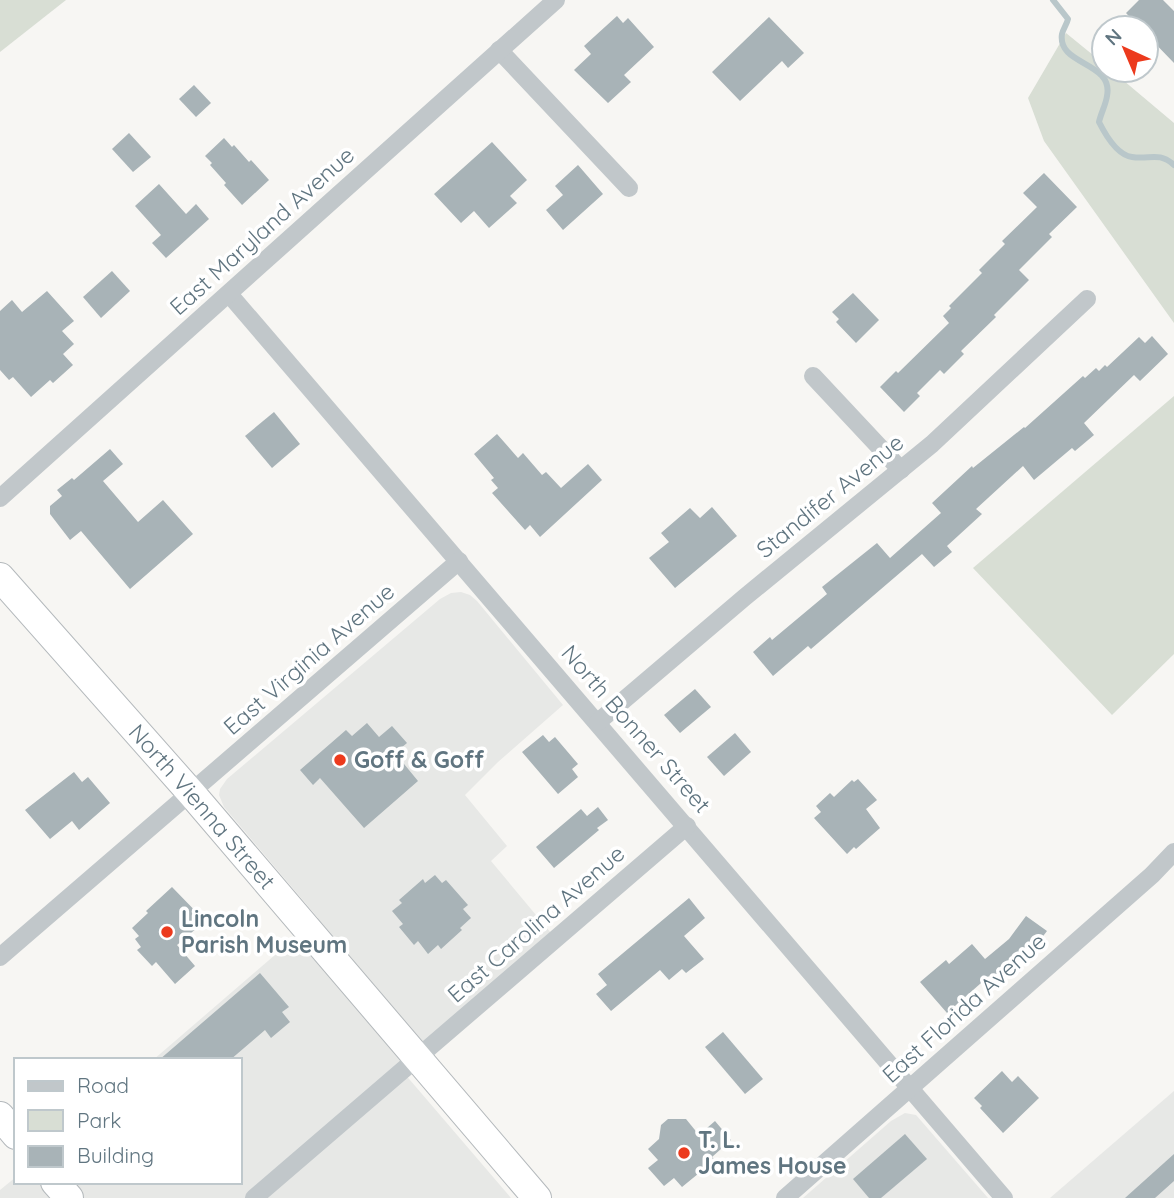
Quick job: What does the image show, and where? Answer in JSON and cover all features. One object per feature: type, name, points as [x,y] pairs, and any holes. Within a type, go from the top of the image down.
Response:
[{"type":"highway","name":"North Vienna Street","points":[[0,577],[191,794],[537,1198]]},
{"type":"highway","points":[[0,1116],[14,1133]]},
{"type":"highway","points":[[57,1184],[68,1198]]},
{"type":"street","name":"East Maryland Avenue","points":[[0,498],[556,0]]},
{"type":"street","points":[[499,50],[629,188]]},
{"type":"street","name":"North Bonner Street","points":[[229,294],[1004,1198]]},
{"type":"street","name":"Standifer Avenue","points":[[598,722],[932,444],[1087,299]]},
{"type":"street","points":[[813,376],[901,470]]},
{"type":"street","name":"East Virginia Avenue","points":[[0,957],[459,561]]},
{"type":"street","name":"East Carolina Avenue","points":[[254,1198],[687,826]]},
{"type":"street","name":"East Florida Avenue","points":[[785,1198],[911,1089],[1174,852]]},
{"type":"shaded area","points":[[461,592],[477,601],[563,705],[465,795],[507,846],[491,861],[551,933],[398,1066],[511,1198],[0,1198],[0,1190],[14,1179],[14,1184],[242,1184],[242,1058],[155,1058],[318,918],[224,807],[219,795],[220,789],[227,779],[440,599],[451,593]]},
{"type":"shaded area","points":[[1174,1091],[1174,1198],[1050,1198]]},
{"type":"shaded area","points":[[905,1113],[916,1115],[988,1198],[803,1198],[891,1121]]},
{"type":"green space","points":[[0,0],[66,0],[0,52]]},
{"type":"green space","points":[[1066,33],[1090,53],[1090,84],[1128,84],[1174,123],[1174,323],[1044,141],[1028,98]]},
{"type":"green space","points":[[1174,396],[1174,654],[1112,715],[973,568]]},
{"type":"building","points":[[1139,0],[1163,0],[1174,11],[1174,63],[1160,48],[1160,14],[1126,13]]},
{"type":"building","points":[[617,16],[623,23],[628,18],[654,47],[624,75],[631,82],[608,103],[574,70],[591,54],[584,46]]},
{"type":"building","points":[[769,17],[804,53],[788,68],[782,61],[740,101],[712,72]]},
{"type":"building","points":[[194,85],[211,103],[196,117],[179,99]]},
{"type":"building","points":[[129,133],[151,157],[133,172],[112,149]]},
{"type":"building","points":[[224,138],[249,162],[251,160],[269,180],[242,205],[224,185],[226,183],[205,156]]},
{"type":"building","points":[[492,142],[527,180],[510,196],[517,203],[489,228],[474,211],[461,223],[434,194]]},
{"type":"building","points":[[578,165],[603,194],[563,230],[546,210],[563,195],[555,186]]},
{"type":"building","points":[[1044,173],[1077,207],[1049,234],[1052,237],[1019,270],[1029,280],[961,351],[964,354],[944,374],[940,370],[917,393],[920,396],[904,412],[880,387],[949,323],[943,316],[951,308],[949,306],[982,273],[979,270],[1005,244],[1002,241],[1037,207],[1023,193]]},
{"type":"building","points":[[159,184],[186,214],[196,204],[209,219],[166,258],[152,243],[161,235],[135,206]]},
{"type":"building","points":[[112,271],[130,291],[101,318],[83,297]]},
{"type":"building","points":[[47,291],[74,321],[62,331],[74,344],[63,354],[73,365],[53,383],[50,380],[31,397],[13,377],[9,380],[0,370],[0,311],[12,300],[22,312]]},
{"type":"building","points":[[853,293],[879,320],[856,343],[836,322],[839,319],[832,312]]},
{"type":"building","points":[[1152,336],[1168,354],[1140,381],[1134,375],[1084,423],[1094,435],[1075,451],[1072,448],[1034,480],[1023,466],[976,509],[982,514],[947,546],[952,552],[934,567],[922,554],[811,649],[808,646],[773,676],[753,652],[770,637],[772,640],[827,594],[822,587],[877,543],[890,558],[941,513],[932,503],[972,466],[973,468],[1025,428],[1083,376],[1085,378],[1096,368],[1099,371],[1105,365],[1107,367],[1139,337],[1145,343]]},
{"type":"building","points":[[274,412],[300,444],[272,468],[245,436]]},
{"type":"building","points":[[497,434],[518,458],[523,453],[542,475],[546,472],[561,488],[588,464],[602,480],[540,537],[530,525],[525,530],[492,493],[498,488],[491,480],[494,478],[474,454]]},
{"type":"building","points":[[110,449],[123,464],[103,481],[138,522],[163,500],[193,534],[130,589],[81,531],[70,540],[50,514],[50,506],[62,496],[57,490],[72,478],[74,480]]},
{"type":"building","points":[[712,507],[737,536],[675,588],[649,558],[669,542],[661,533],[690,508],[700,518]]},
{"type":"building","points":[[695,689],[711,707],[680,733],[664,715]]},
{"type":"building","points":[[367,723],[379,737],[392,726],[407,743],[395,753],[418,781],[364,828],[320,778],[313,785],[300,770],[346,730],[352,736]]},
{"type":"building","points":[[735,733],[751,752],[724,776],[707,757]]},
{"type":"building","points":[[543,735],[549,742],[555,737],[578,764],[572,769],[578,777],[558,794],[522,752]]},
{"type":"building","points":[[74,772],[82,782],[88,777],[110,803],[79,830],[72,821],[50,839],[25,810]]},
{"type":"building","points":[[858,779],[877,800],[866,809],[880,828],[847,854],[814,818],[821,812],[816,806],[830,793],[834,797],[852,780],[854,782]]},
{"type":"building","points":[[598,807],[608,820],[554,868],[536,847],[581,809],[587,816]]},
{"type":"building","points":[[435,875],[442,883],[446,880],[468,905],[463,909],[471,918],[441,949],[438,945],[428,954],[418,941],[414,945],[399,927],[403,924],[392,911],[402,903],[399,900],[423,879],[425,883]]},
{"type":"building","points":[[172,887],[205,921],[177,945],[195,966],[175,984],[156,962],[152,966],[137,950],[141,947],[135,939],[139,936],[132,928]]},
{"type":"building","points":[[689,898],[705,918],[684,936],[704,959],[686,973],[682,969],[669,980],[660,970],[611,1011],[596,994],[607,985],[598,974]]},
{"type":"building","points":[[1026,916],[1047,931],[1031,952],[1028,950],[993,981],[989,976],[947,1013],[920,982],[946,960],[949,964],[972,944],[985,959],[1009,939]]},
{"type":"building","points":[[260,973],[289,1007],[282,1012],[290,1022],[271,1038],[265,1030],[232,1058],[161,1058]]},
{"type":"building","points":[[723,1032],[763,1079],[745,1094],[705,1047]]},
{"type":"building","points":[[1002,1071],[1012,1082],[1018,1076],[1039,1098],[1003,1133],[974,1098]]},
{"type":"building","name":"T. L. James House","points":[[668,1119],[686,1119],[699,1135],[715,1121],[731,1140],[712,1157],[715,1160],[682,1187],[674,1178],[664,1186],[648,1168],[658,1160],[648,1149],[659,1139],[661,1125]]},
{"type":"building","points":[[905,1134],[927,1159],[881,1198],[869,1198],[853,1179]]},
{"type":"building","points":[[1174,1154],[1174,1181],[1155,1198],[1125,1198]]},
{"type":"waterway","points":[[1053,0],[1068,19],[1062,34],[1063,44],[1068,52],[1095,69],[1107,85],[1099,122],[1108,138],[1127,155],[1163,158],[1174,165]]},
{"type":"place","name":"Goff & Goff","points":[[340,760]]},
{"type":"place","name":"Lincoln Parish Museum","points":[[167,932]]},
{"type":"place","name":"T. L. James House","points":[[684,1153]]}]
